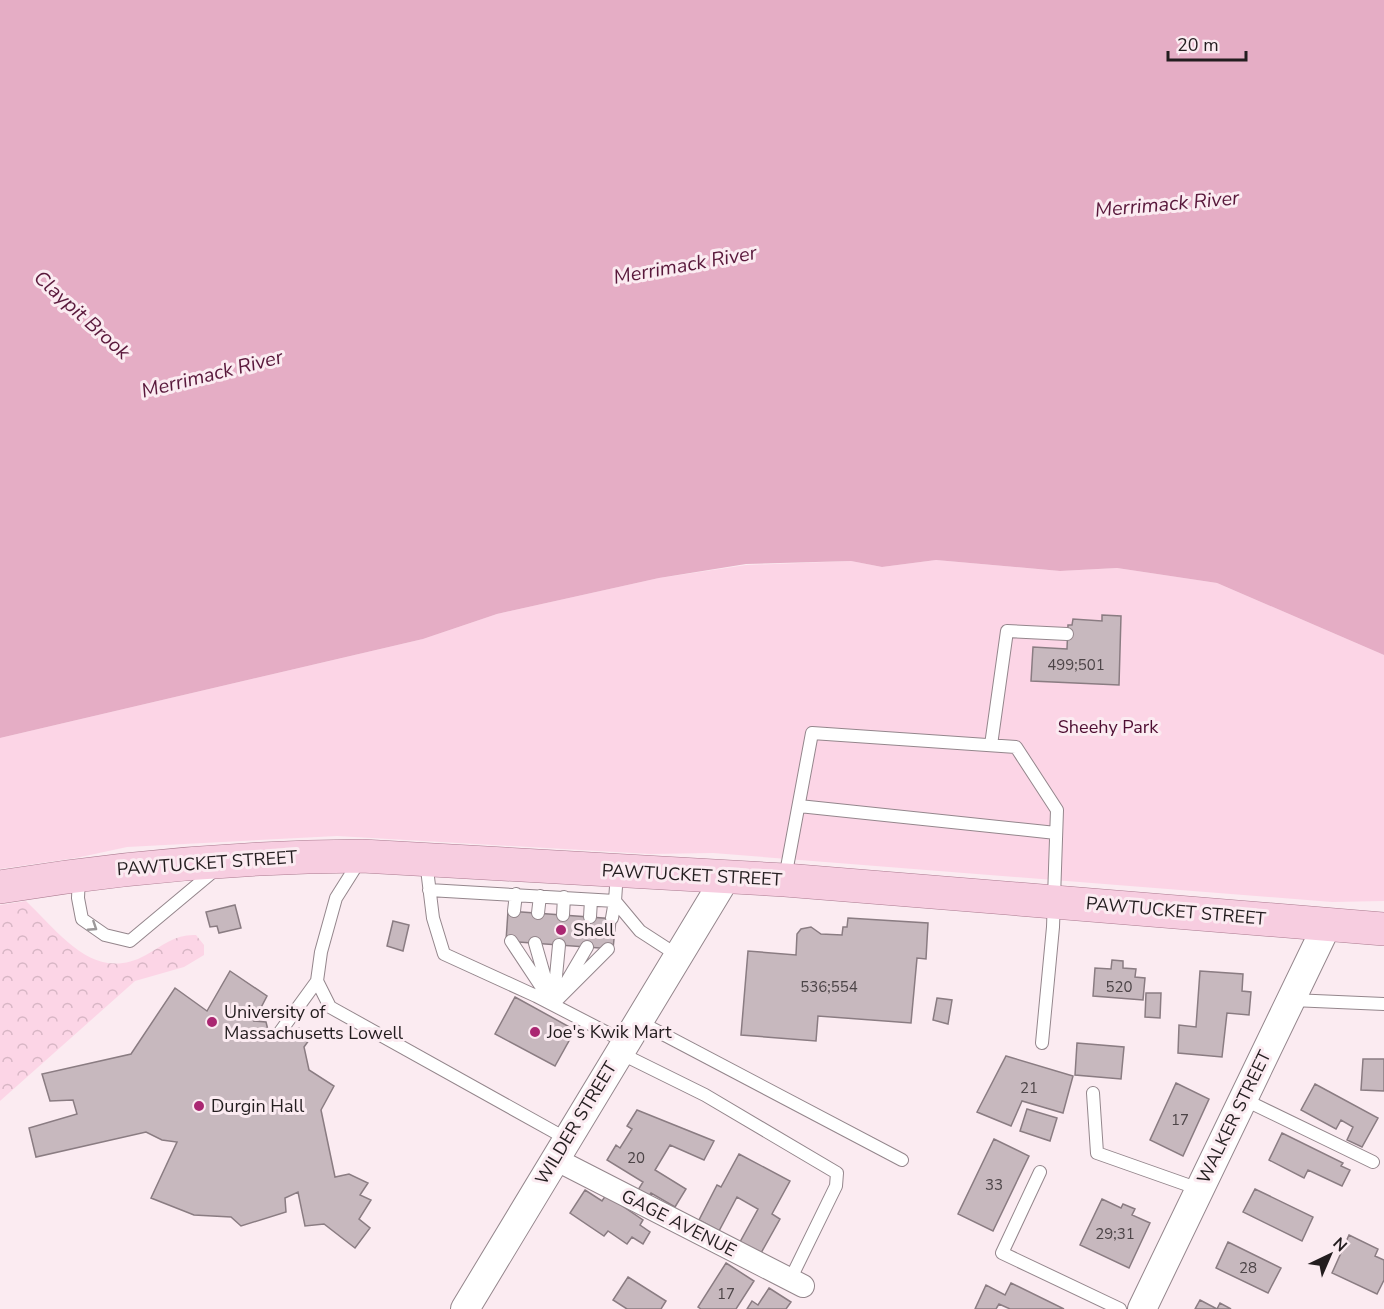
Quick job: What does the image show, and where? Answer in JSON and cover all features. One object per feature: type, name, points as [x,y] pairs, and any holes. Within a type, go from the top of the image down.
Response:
[{"type":"main road","name":"PAWTUCKET STREET","points":[[0,888],[79,875],[230,859],[362,856],[428,875],[616,886],[726,877],[785,880],[1384,929]]},
{"type":"street","name":"WILDER STREET","points":[[465,1309],[726,877]]},
{"type":"street","name":"WALKER STREET","points":[[1142,1309],[1327,925]]},
{"type":"street","name":"GAGE AVENUE","points":[[561,1149],[797,1283]]},
{"type":"lane","points":[[991,745],[1007,631],[1067,634]]},
{"type":"lane","points":[[785,880],[812,734],[1016,747],[1057,810],[1052,901],[1053,927],[1041,1043]]},
{"type":"lane","points":[[799,806],[1056,833]]},
{"type":"lane","points":[[280,1032],[316,981],[321,952],[336,898],[362,856]]},
{"type":"lane","points":[[79,875],[78,898],[82,919],[105,935],[130,941],[230,859]]},
{"type":"lane","points":[[616,886],[591,900],[516,894],[428,875],[433,918],[444,954],[902,1160]]},
{"type":"lane","points":[[612,918],[616,886]]},
{"type":"lane","points":[[616,886],[640,931],[677,955]]},
{"type":"lane","points":[[514,911],[516,894]]},
{"type":"lane","points":[[538,913],[540,896]]},
{"type":"lane","points":[[563,915],[564,897]]},
{"type":"lane","points":[[590,917],[591,900]]},
{"type":"lane","points":[[511,941],[553,1004]]},
{"type":"lane","points":[[535,943],[553,1004]]},
{"type":"lane","points":[[553,1004],[559,945]]},
{"type":"lane","points":[[553,1004],[587,947]]},
{"type":"lane","points":[[553,1004],[608,948]]},
{"type":"lane","points":[[316,981],[330,1007],[561,1149]]},
{"type":"lane","points":[[1290,1000],[1384,1004]]},
{"type":"lane","points":[[627,1038],[705,1095],[837,1173],[836,1186],[797,1283]]},
{"type":"lane","points":[[1093,1093],[1097,1153],[1199,1189]]},
{"type":"lane","points":[[1243,1099],[1373,1162]]},
{"type":"lane","points":[[1040,1172],[1002,1253],[1119,1309]]},
{"type":"green space","name":"Sheehy Park","points":[[936,560],[1060,571],[1117,568],[1217,583],[1384,655],[1384,901],[1332,902],[713,853],[650,854],[337,836],[127,847],[76,858],[0,869],[0,738],[423,639],[497,614],[659,578],[746,565],[851,561],[882,567]]},
{"type":"green space","points":[[26,901],[65,940],[94,959],[110,963],[127,962],[146,955],[170,941],[189,935],[196,935],[204,945],[204,955],[184,967],[135,981],[0,1101],[0,905]]},
{"type":"water","points":[[0,0],[1384,0],[1384,655],[1217,583],[1117,568],[1060,571],[936,560],[882,567],[851,561],[746,564],[659,578],[497,614],[423,639],[0,738]]},
{"type":"building","points":[[1102,615],[1121,616],[1119,685],[1031,681],[1033,647],[1067,649],[1068,625],[1072,625],[1073,619],[1102,621]]},
{"type":"building","points":[[235,905],[241,928],[219,933],[217,926],[210,927],[206,912]]},
{"type":"building","name":"Shell","points":[[508,911],[616,919],[613,949],[506,941]]},
{"type":"building","points":[[848,918],[928,923],[926,959],[917,958],[911,1023],[818,1016],[816,1041],[741,1035],[748,951],[796,955],[797,934],[801,929],[811,927],[821,934],[842,935],[843,927],[847,927]]},
{"type":"building","points":[[393,921],[409,925],[403,951],[387,946]]},
{"type":"building","points":[[1112,960],[1123,961],[1123,968],[1136,969],[1135,977],[1145,978],[1143,1000],[1093,996],[1095,968],[1111,969]]},
{"type":"building","name":"Durgin Hall","points":[[230,971],[267,996],[254,1021],[266,1022],[269,1034],[299,1028],[312,1036],[304,1047],[309,1070],[334,1086],[321,1110],[335,1177],[349,1174],[368,1183],[360,1195],[371,1200],[359,1219],[370,1228],[355,1248],[324,1224],[305,1226],[298,1192],[285,1198],[286,1212],[241,1226],[231,1217],[194,1215],[151,1198],[177,1142],[162,1140],[146,1132],[36,1157],[29,1128],[77,1114],[73,1100],[50,1101],[42,1074],[131,1054],[175,988],[207,1011]]},
{"type":"building","points":[[1200,971],[1243,974],[1242,991],[1251,992],[1249,1015],[1227,1013],[1222,1057],[1178,1053],[1179,1025],[1196,1027]]},
{"type":"building","points":[[1146,993],[1161,993],[1160,1018],[1145,1017]]},
{"type":"building","name":"Joe's Kwik Mart","points":[[515,997],[575,1030],[555,1066],[495,1034]]},
{"type":"building","points":[[937,998],[952,1000],[948,1024],[933,1020]]},
{"type":"building","points":[[1077,1043],[1124,1047],[1121,1079],[1075,1075]]},
{"type":"building","points":[[1006,1056],[1073,1076],[1063,1113],[1022,1101],[1011,1126],[977,1112]]},
{"type":"building","points":[[1363,1059],[1384,1059],[1384,1091],[1361,1090]]},
{"type":"building","points":[[1176,1083],[1209,1099],[1183,1156],[1150,1140]]},
{"type":"building","points":[[1315,1084],[1378,1118],[1362,1147],[1347,1140],[1353,1127],[1341,1120],[1336,1129],[1301,1110]]},
{"type":"building","points":[[1027,1109],[1057,1118],[1050,1141],[1020,1131]]},
{"type":"building","points":[[637,1110],[714,1141],[704,1160],[670,1145],[655,1170],[686,1189],[675,1207],[651,1193],[648,1197],[638,1190],[643,1182],[607,1160],[616,1145],[620,1148],[632,1129],[627,1126]]},
{"type":"building","points":[[1282,1133],[1343,1163],[1341,1166],[1350,1170],[1342,1186],[1308,1170],[1304,1178],[1269,1160]]},
{"type":"building","points":[[994,1139],[1029,1156],[993,1231],[958,1214]]},
{"type":"building","points":[[739,1154],[790,1181],[772,1214],[780,1219],[761,1253],[740,1242],[758,1209],[737,1197],[719,1231],[699,1220],[717,1185],[721,1187]]},
{"type":"building","points":[[1255,1189],[1313,1217],[1302,1241],[1243,1212]]},
{"type":"building","points":[[585,1190],[602,1201],[606,1195],[643,1220],[640,1225],[650,1232],[643,1244],[632,1237],[627,1244],[608,1231],[604,1236],[570,1213]]},
{"type":"building","points":[[1102,1199],[1121,1208],[1123,1204],[1135,1209],[1132,1215],[1150,1223],[1129,1268],[1080,1245]]},
{"type":"building","points":[[1349,1235],[1378,1249],[1375,1256],[1384,1260],[1384,1280],[1377,1294],[1332,1273]]},
{"type":"building","points":[[1228,1242],[1281,1268],[1268,1293],[1216,1268]]},
{"type":"building","points":[[726,1263],[754,1281],[736,1309],[701,1309],[698,1307]]},
{"type":"building","points":[[628,1277],[666,1301],[661,1309],[627,1309],[613,1300]]},
{"type":"building","points":[[1011,1283],[1064,1309],[1010,1309],[999,1304],[996,1309],[975,1309],[986,1285],[1005,1295]]},
{"type":"building","points":[[769,1288],[791,1302],[786,1309],[747,1309],[752,1301],[758,1305]]},
{"type":"building","points":[[1200,1300],[1217,1309],[1195,1309]]},
{"type":"building","points":[[1220,1303],[1231,1309],[1217,1309]]},
{"type":"place","name":"Shell","points":[[561,930]]},
{"type":"place","name":"University of Massachusetts Lowell","points":[[212,1022]]},
{"type":"place","name":"Joe's Kwik Mart","points":[[535,1032]]},
{"type":"place","name":"Durgin Hall","points":[[199,1106]]},
{"type":"water label","name":"Merrimack River","points":[[1167,204]]},
{"type":"water label","name":"Merrimack River","points":[[685,265]]},
{"type":"water label","name":"Claypit Brook","points":[[82,315]]},
{"type":"water label","name":"Merrimack River","points":[[212,374]]}]
